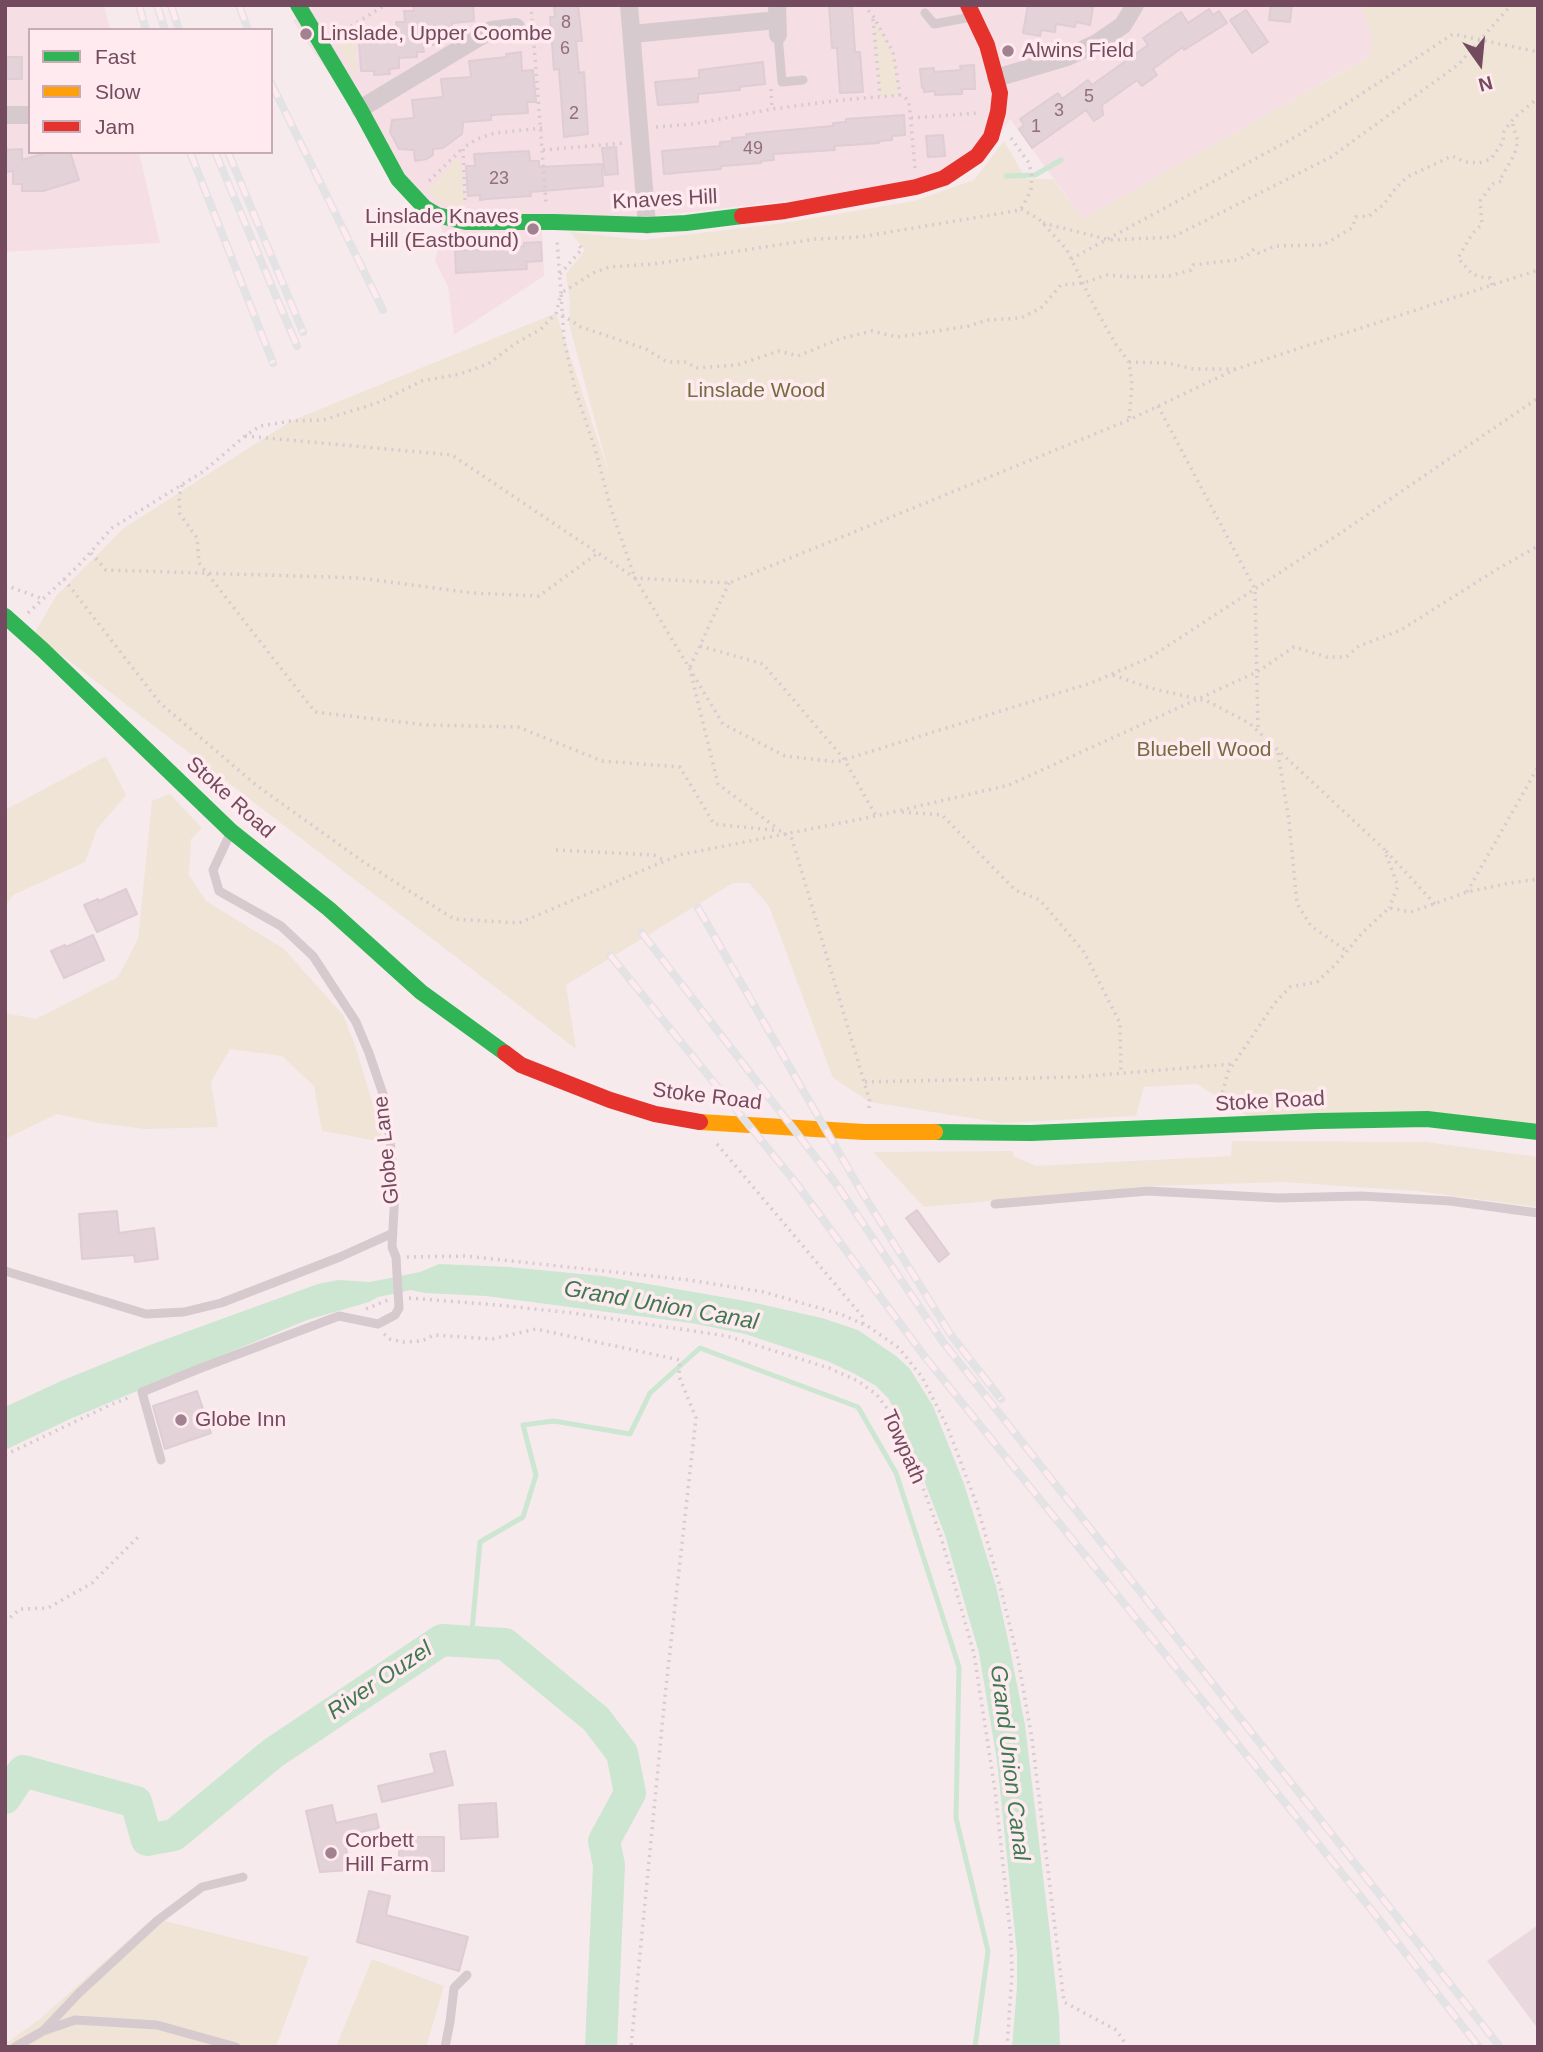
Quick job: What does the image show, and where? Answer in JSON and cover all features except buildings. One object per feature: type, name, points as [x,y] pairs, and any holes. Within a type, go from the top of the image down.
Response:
[{"type":"street","name":"Knaves Hill","points":[[298,5],[398,179],[425,208],[437,215],[466,222],[547,221],[647,225],[785,211],[916,187],[944,178],[977,156],[991,136],[998,112],[1000,93],[987,45],[970,11]]},
{"type":"street","points":[[629,5],[647,225]]},
{"type":"street","points":[[996,78],[1067,57],[1097,43],[1122,25],[1135,5]]},
{"type":"street","points":[[632,34],[777,20]]},
{"type":"street","points":[[360,109],[491,30],[516,27]]},
{"type":"street","points":[[5,115],[28,115]]},
{"type":"street","name":"Stoke Road","points":[[10,621],[231,831],[328,909],[421,992],[521,1065],[610,1100],[655,1114],[702,1122],[862,1132],[1031,1133],[1427,1119],[1538,1132]]},
{"type":"lane","points":[[925,13],[934,24],[970,11]]},
{"type":"lane","points":[[777,20],[782,82],[803,80]]},
{"type":"lane","name":"Globe Lane","points":[[231,831],[213,870],[219,891],[281,926],[313,956],[356,1022],[369,1053],[384,1097],[390,1140],[395,1191],[392,1247],[396,1257]]},
{"type":"lane","points":[[995,1204],[1148,1191],[1278,1198],[1361,1196],[1450,1201],[1538,1213]]},
{"type":"lane","points":[[5,1272],[146,1314],[184,1312],[221,1303],[340,1257],[393,1233]]},
{"type":"lane","points":[[161,1460],[142,1392],[339,1316],[378,1324],[395,1315],[396,1257]]},
{"type":"lane","points":[[43,2031],[79,1993],[158,1920],[202,1887],[243,1877]]},
{"type":"lane","points":[[445,2047],[454,1988],[467,1975]]},
{"type":"lane","points":[[15,2047],[43,2031],[75,2020],[158,2025],[236,2047]]},
{"type":"path","points":[[321,45],[385,5]]},
{"type":"path","points":[[531,5],[547,221]]},
{"type":"path","points":[[864,5],[893,52],[900,94]]},
{"type":"path","points":[[1043,223],[1110,240],[1173,237],[1331,157],[1459,64],[1511,5]]},
{"type":"path","points":[[873,16],[880,96]]},
{"type":"path","points":[[1071,259],[1297,136],[1452,34],[1538,52]]},
{"type":"path","points":[[772,110],[771,89],[782,82]]},
{"type":"path","points":[[543,150],[772,110],[900,94],[909,103],[916,187]]},
{"type":"path","points":[[562,315],[581,327],[646,349],[667,362],[687,362],[695,368],[737,365],[779,351],[798,356],[839,339],[872,331],[897,337],[969,326],[986,320],[1021,318],[1041,308],[1061,285],[1083,283],[1107,275],[1169,276],[1191,270],[1193,265],[1235,260],[1247,256],[1254,248],[1259,253],[1275,246],[1323,245],[1352,228],[1356,217],[1369,216],[1384,204],[1407,177],[1452,156],[1465,162],[1479,163],[1491,159],[1503,142],[1504,131],[1538,99]]},
{"type":"path","points":[[911,118],[998,112]]},
{"type":"path","points":[[1492,285],[1490,278],[1472,274],[1458,258],[1472,234],[1482,224],[1480,201],[1493,184],[1502,181],[1504,170],[1514,155],[1518,141],[1513,127],[1514,120]]},
{"type":"path","points":[[414,197],[463,148],[477,139],[495,133],[541,128]]},
{"type":"path","points":[[463,148],[466,222]]},
{"type":"path","points":[[10,621],[43,599],[112,528],[204,471],[260,426],[323,420],[377,403],[422,381],[488,364],[541,329],[556,313],[561,293],[593,272],[609,267],[654,264],[816,239],[860,237],[1003,215],[1021,209],[1031,190],[1029,163]]},
{"type":"path","points":[[1021,209],[1040,219],[1067,250],[1115,343],[1129,362],[1132,385],[1129,420]]},
{"type":"path","points":[[556,239],[564,340],[575,389],[635,578],[723,724],[785,756],[836,762],[1091,683],[1149,657],[1342,532],[1538,398]]},
{"type":"path","points":[[560,274],[582,248],[572,240]]},
{"type":"path","points":[[245,436],[452,455],[635,578],[729,583],[1129,420],[1236,369],[1538,270]]},
{"type":"path","points":[[1129,362],[1167,363],[1194,369],[1236,369]]},
{"type":"path","points":[[1158,407],[1255,589],[1258,732]]},
{"type":"path","points":[[182,485],[179,497],[180,514],[197,538],[199,563],[315,712],[426,725],[518,727],[603,761],[680,767],[715,824],[783,833]]},
{"type":"path","points":[[64,579],[160,703],[256,785],[365,863],[454,919],[519,923],[679,855],[876,816],[1009,785],[1257,672],[1294,647],[1326,657],[1346,657],[1359,646],[1401,630],[1538,546]]},
{"type":"path","points":[[90,552],[107,570],[360,578],[472,593],[539,596],[598,553]]},
{"type":"path","points":[[729,583],[690,668],[718,784],[792,839],[870,1102],[862,1132]]},
{"type":"path","points":[[5,585],[43,599]]},
{"type":"path","points":[[700,646],[763,664],[844,759],[876,816]]},
{"type":"path","points":[[1111,674],[1150,688],[1207,701],[1249,723],[1384,849],[1435,904]]},
{"type":"path","points":[[1278,751],[1289,821],[1297,904],[1311,926],[1347,951]]},
{"type":"path","points":[[1467,892],[1538,767]]},
{"type":"path","points":[[897,811],[942,815],[1014,890],[1040,901],[1049,911],[1084,952],[1119,1023],[1121,1073]]},
{"type":"path","points":[[556,849],[654,855],[665,861]]},
{"type":"path","points":[[1222,1095],[1233,1064],[1260,1023],[1290,987],[1317,982],[1389,908],[1398,886],[1384,849]]},
{"type":"path","points":[[1389,908],[1411,912],[1467,892],[1538,879]]},
{"type":"path","points":[[864,1082],[1076,1077],[1233,1064]]},
{"type":"path","points":[[702,1122],[717,1144],[862,1316],[863,1324]]},
{"type":"path","points":[[396,1257],[466,1256],[690,1280],[764,1292],[843,1315],[863,1324],[899,1348],[922,1377],[947,1426],[977,1504],[1018,1659],[1030,1726],[1064,2002],[1116,2030],[1128,2047]]},
{"type":"path","name":"Towpath","points":[[408,1298],[573,1313],[727,1336],[829,1368],[858,1381],[877,1395],[892,1415],[906,1445],[941,1536],[974,1654],[995,1790],[1011,1939],[1012,1974],[1006,2047]]},
{"type":"path","points":[[339,1316],[364,1310],[383,1301],[397,1304]]},
{"type":"path","points":[[378,1324],[380,1332],[390,1339],[403,1342],[422,1340],[434,1335],[492,1339],[536,1329],[680,1360],[679,1376],[696,1418],[665,1696],[631,2047]]},
{"type":"path","points":[[5,1455],[142,1392]]},
{"type":"path","points":[[5,1622],[20,1609],[48,1608],[92,1583],[140,1535]]},
{"type":"shaded area","points":[[5,5],[104,5],[110,28],[28,28],[28,154],[139,154],[160,243],[5,252]]},
{"type":"shaded area","points":[[292,5],[1361,5],[1370,30],[1373,54],[1083,219],[1010,119],[954,182],[542,229],[544,276],[454,335],[448,287],[435,261],[442,229],[310,47],[293,21],[299,17]]},
{"type":"shaded area","points":[[1538,1925],[1538,2029],[1487,1961]]},
{"type":"green space","points":[[1361,5],[1538,5],[1538,1125],[1247,1116],[1197,1084],[1144,1087],[1136,1116],[1002,1123],[870,1102],[833,1078],[769,906],[749,883],[733,883],[566,985],[576,1049],[34,634],[56,596],[124,528],[291,421],[556,313],[610,477],[569,324],[570,302],[566,274],[585,250],[570,232],[643,240],[783,223],[914,201],[974,180],[1004,141],[1026,179],[1053,179],[1083,219],[1372,55],[1370,30]]},
{"type":"green space","points":[[873,17],[893,52],[900,95],[880,96]]},
{"type":"green space","points":[[354,29],[357,78],[338,41]]},
{"type":"green space","points":[[458,158],[461,161],[464,203],[460,208],[441,203],[428,191]]},
{"type":"green space","points":[[106,756],[126,795],[97,829],[85,862],[13,895],[5,906],[5,810]]},
{"type":"green space","points":[[170,794],[202,828],[191,839],[189,875],[206,901],[284,949],[343,1015],[355,1045],[384,1142],[322,1131],[314,1086],[282,1056],[230,1049],[211,1082],[218,1127],[145,1129],[57,1114],[5,1139],[5,1013],[36,1019],[118,977],[138,939],[152,801]]},
{"type":"green space","points":[[1232,1141],[1426,1142],[1538,1157],[1538,1207],[1416,1191],[1284,1182],[1150,1186],[924,1207],[873,1152],[1013,1151],[1013,1156],[1036,1166],[1231,1156]]},
{"type":"green space","points":[[153,1918],[309,1957],[276,2047],[5,2047],[5,2044],[40,2019]]},
{"type":"green space","points":[[372,1959],[444,1986],[426,2047],[336,2047]]},
{"type":"water","name":"Grand Union Canal","points":[[439,1264],[509,1267],[602,1276],[751,1302],[822,1318],[858,1330],[910,1369],[933,1406],[964,1484],[996,1586],[1010,1649],[1025,1725],[1059,2015],[1060,2047],[1012,2047],[1017,1953],[997,1761],[979,1653],[945,1535],[901,1421],[888,1398],[876,1386],[855,1374],[827,1361],[745,1334],[691,1323],[486,1296],[411,1290],[378,1297],[307,1320],[70,1419],[5,1450],[5,1407],[61,1381],[150,1345],[318,1284],[338,1280],[370,1282],[420,1272]]},
{"type":"waterway","points":[[1006,176],[1035,175],[1061,160]]},
{"type":"waterway","points":[[471,1642],[480,1542],[523,1517],[536,1475],[523,1425],[554,1421],[630,1434],[650,1393],[700,1348],[858,1407],[896,1473],[959,1667],[956,1818],[988,1951],[975,2047]]},
{"type":"waterway","name":"River Ouzel","points":[[5,1798],[23,1771],[136,1802],[147,1840],[174,1835],[273,1753],[442,1640],[505,1644],[596,1719],[622,1753],[630,1793],[604,1841],[609,1865],[601,2047]]},
{"type":"railway","points":[[139,5],[145,28]]},
{"type":"railway","points":[[157,5],[164,28]]},
{"type":"railway","points":[[171,5],[178,28]]},
{"type":"railway","points":[[239,5],[247,28]]},
{"type":"railway","points":[[273,87],[383,310]]},
{"type":"railway","points":[[191,154],[273,363]]},
{"type":"railway","points":[[216,154],[297,346]]},
{"type":"railway","points":[[229,154],[303,332]]},
{"type":"railway","points":[[698,908],[860,1189],[951,1335],[1001,1399]]},
{"type":"railway","points":[[642,933],[837,1185],[943,1342],[1500,2047]]},
{"type":"railway","points":[[610,955],[796,1183],[925,1357],[1479,2047]]},
{"type":"traffic: fast","points":[[298,5],[398,179],[425,208],[437,215],[466,222],[647,225],[742,216]]},
{"type":"traffic: fast","points":[[5,616],[231,831],[329,909],[421,992],[505,1053]]},
{"type":"traffic: fast","points":[[935,1132],[1031,1133],[1427,1119],[1538,1132]]},
{"type":"traffic: slow","points":[[700,1122],[864,1132],[935,1132]]},
{"type":"traffic: jam","points":[[742,216],[785,211],[916,187],[944,178],[977,156],[991,137],[1000,93],[987,45],[968,5]]},
{"type":"traffic: jam","points":[[505,1053],[521,1065],[610,1100],[655,1114],[700,1122]]},
{"type":"place","name":"Linslade, Upper Coombe","points":[[306,34]]},
{"type":"place","name":"Alwins Field","points":[[1008,51]]},
{"type":"place","name":"Linslade Knaves Hill (Eastbound)","points":[[533,229]]},
{"type":"place","name":"Globe Inn","points":[[181,1420]]},
{"type":"place","name":"Corbett Hill Farm","points":[[331,1853]]},
{"type":"park label","name":"Linslade Wood","points":[[756,391]]},
{"type":"park label","name":"Bluebell Wood","points":[[1204,750]]}]
